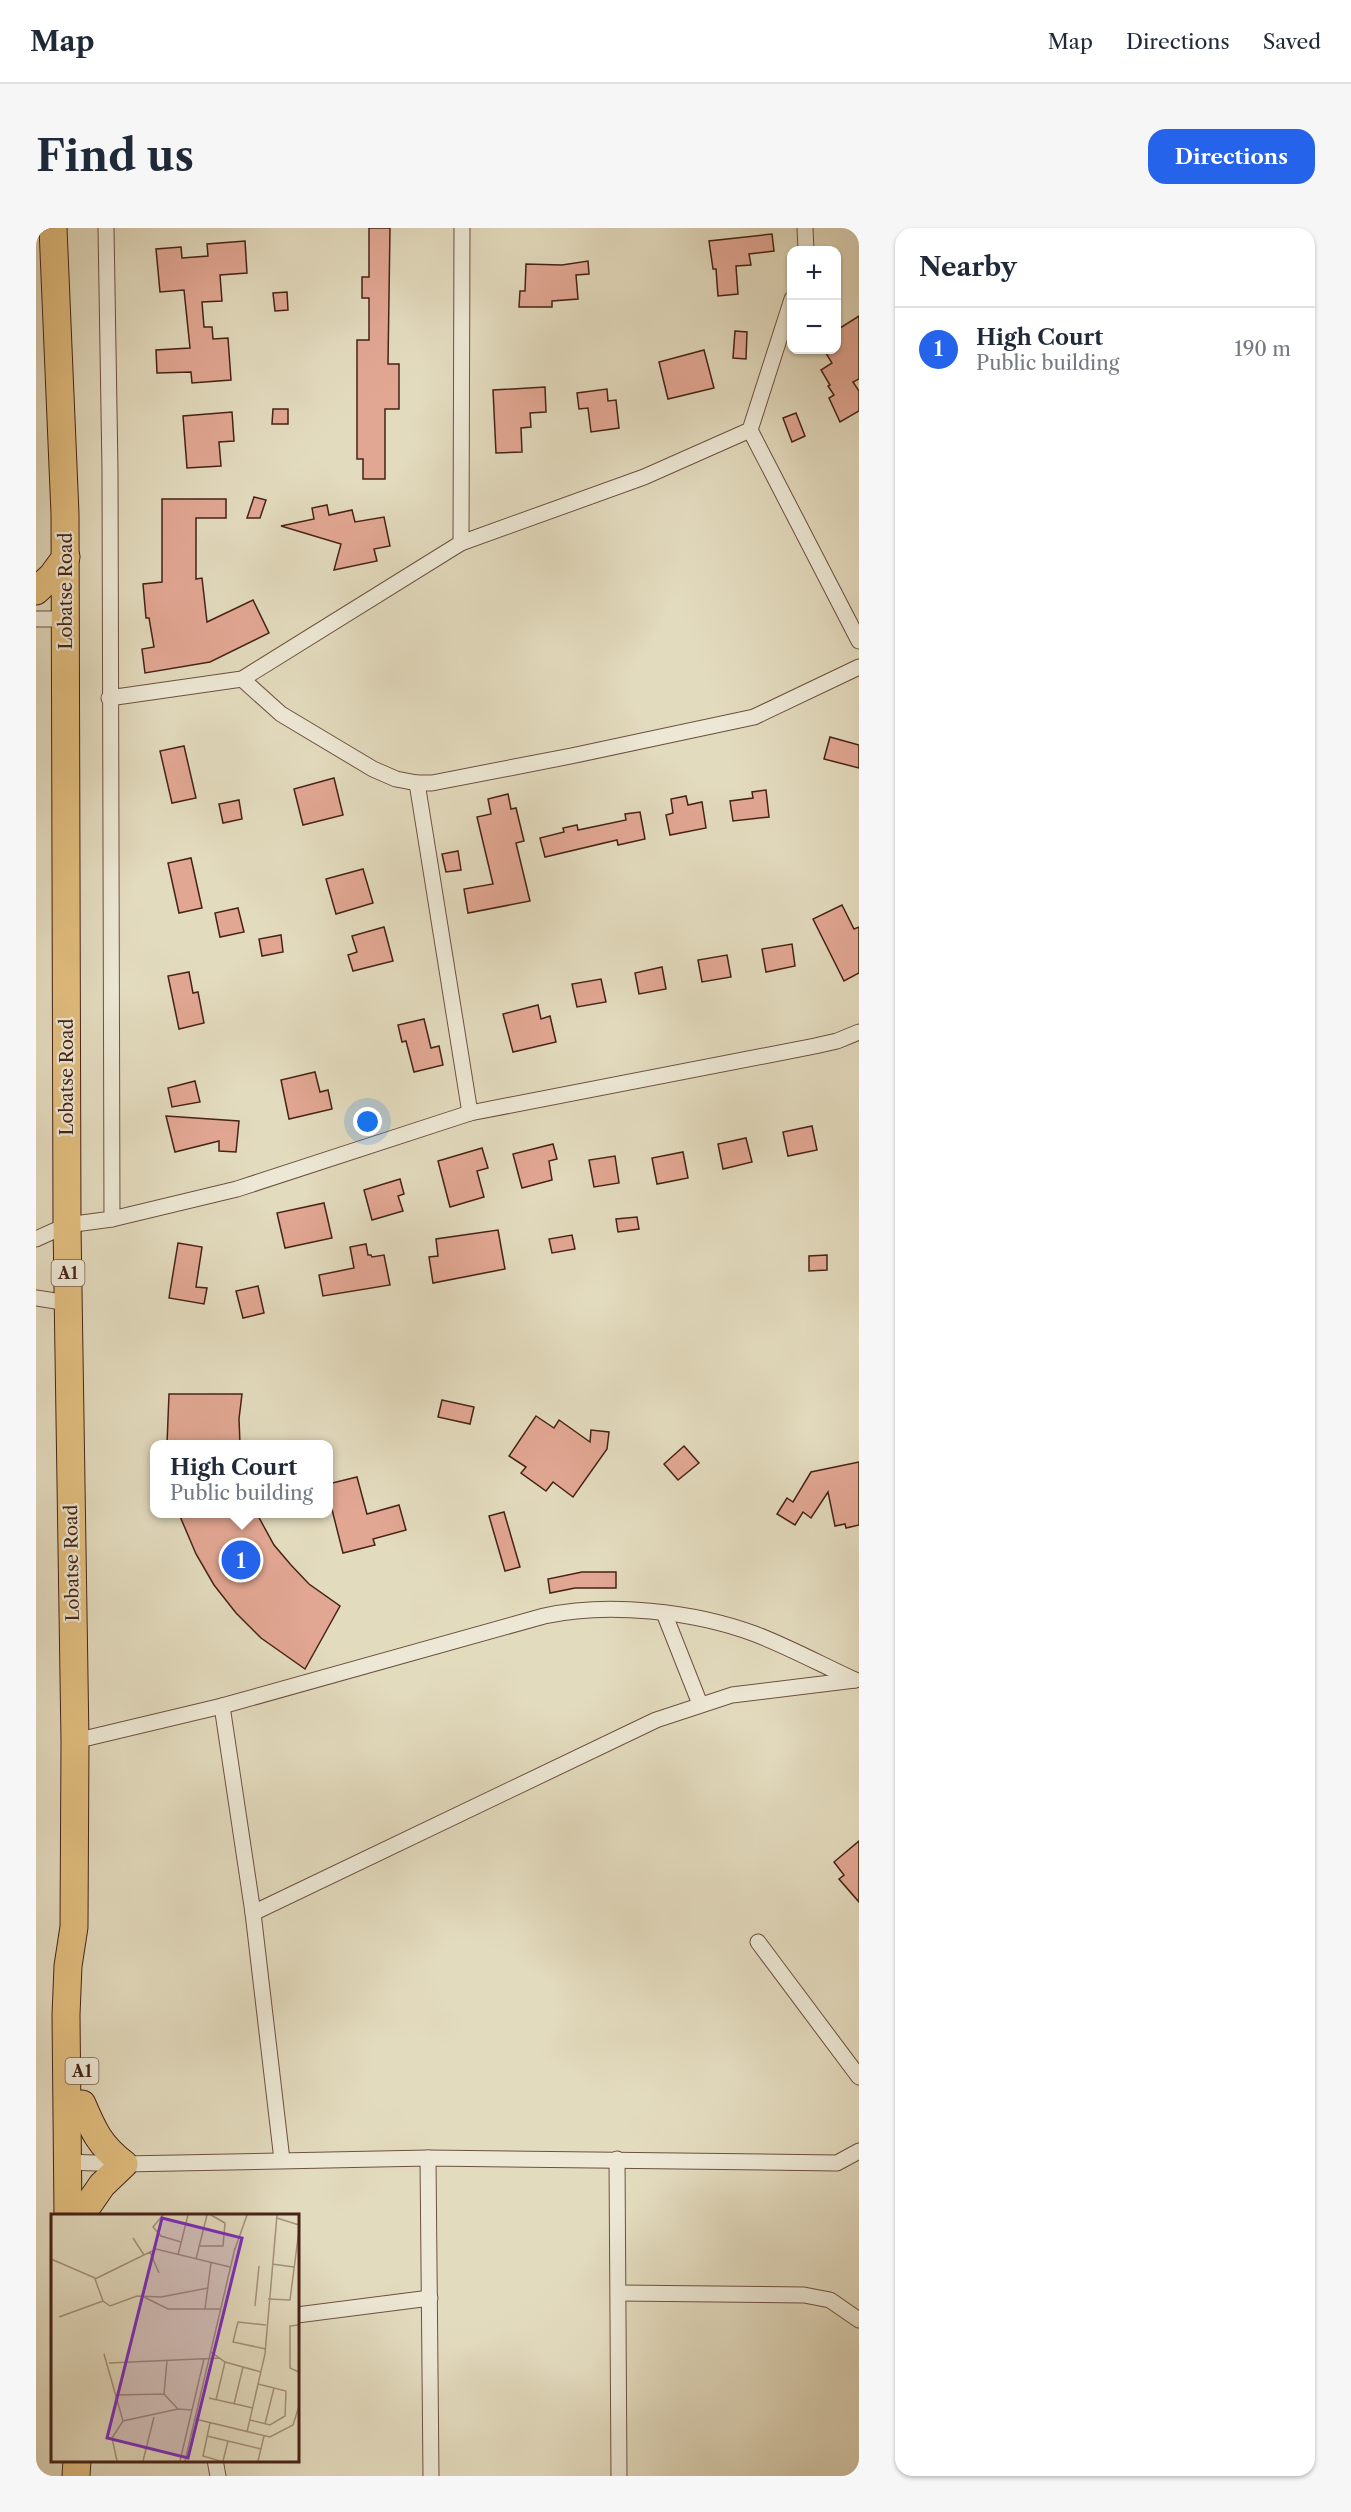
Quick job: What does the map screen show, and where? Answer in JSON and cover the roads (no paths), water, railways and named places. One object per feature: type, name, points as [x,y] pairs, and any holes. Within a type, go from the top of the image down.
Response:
[{"type":"highway","name":"Lobatse Road","points":[[53,228],[66,557],[67,1225],[75,1741],[74,1927],[68,1966],[66,2005],[79,2214]]},
{"type":"highway","points":[[36,591],[52,576],[66,557]]},
{"type":"highway","name":"Lobatse Road","points":[[74,1927],[81,1969],[82,2104],[75,2163]]},
{"type":"highway","points":[[79,2214],[102,2185],[124,2164],[108,2152],[97,2138],[82,2104]]},
{"type":"highway","points":[[76,2476],[77,2461]]},
{"type":"street","points":[[106,228],[110,470],[112,1219]]},
{"type":"street","points":[[461,543],[462,228]]},
{"type":"street","points":[[805,228],[806,246]]},
{"type":"street","points":[[792,300],[750,430],[859,641]]},
{"type":"street","points":[[110,698],[242,679],[461,543],[662,470],[750,430]]},
{"type":"street","points":[[36,619],[66,619]]},
{"type":"street","points":[[242,679],[281,714],[373,769],[396,779],[432,783],[754,717],[859,667]]},
{"type":"street","points":[[417,783],[470,1113]]},
{"type":"street","points":[[36,1239],[67,1225],[112,1219],[237,1189],[470,1113],[815,1046],[837,1041],[859,1032]]},
{"type":"street","points":[[36,1298],[68,1303]]},
{"type":"street","points":[[75,1741],[222,1706],[555,1614],[612,1608],[664,1613],[724,1624],[755,1634],[857,1680]]},
{"type":"street","points":[[664,1613],[700,1704]]},
{"type":"street","points":[[253,1913],[656,1720],[700,1704],[743,1693],[857,1680]]},
{"type":"street","points":[[222,1706],[253,1913],[282,2160]]},
{"type":"street","points":[[758,1942],[859,2077]]},
{"type":"street","points":[[75,2163],[428,2158],[837,2163],[859,2151]]},
{"type":"street","points":[[428,2158],[431,2476]]},
{"type":"street","points":[[617,2159],[620,2293],[619,2476]]},
{"type":"street","points":[[620,2293],[804,2295],[830,2300],[859,2320]]},
{"type":"street","points":[[298,2315],[430,2298]]},
{"type":"street","points":[[215,2461],[218,2476]]},
{"type":"place","name":"High Court","points":[[241,1560]]}]
